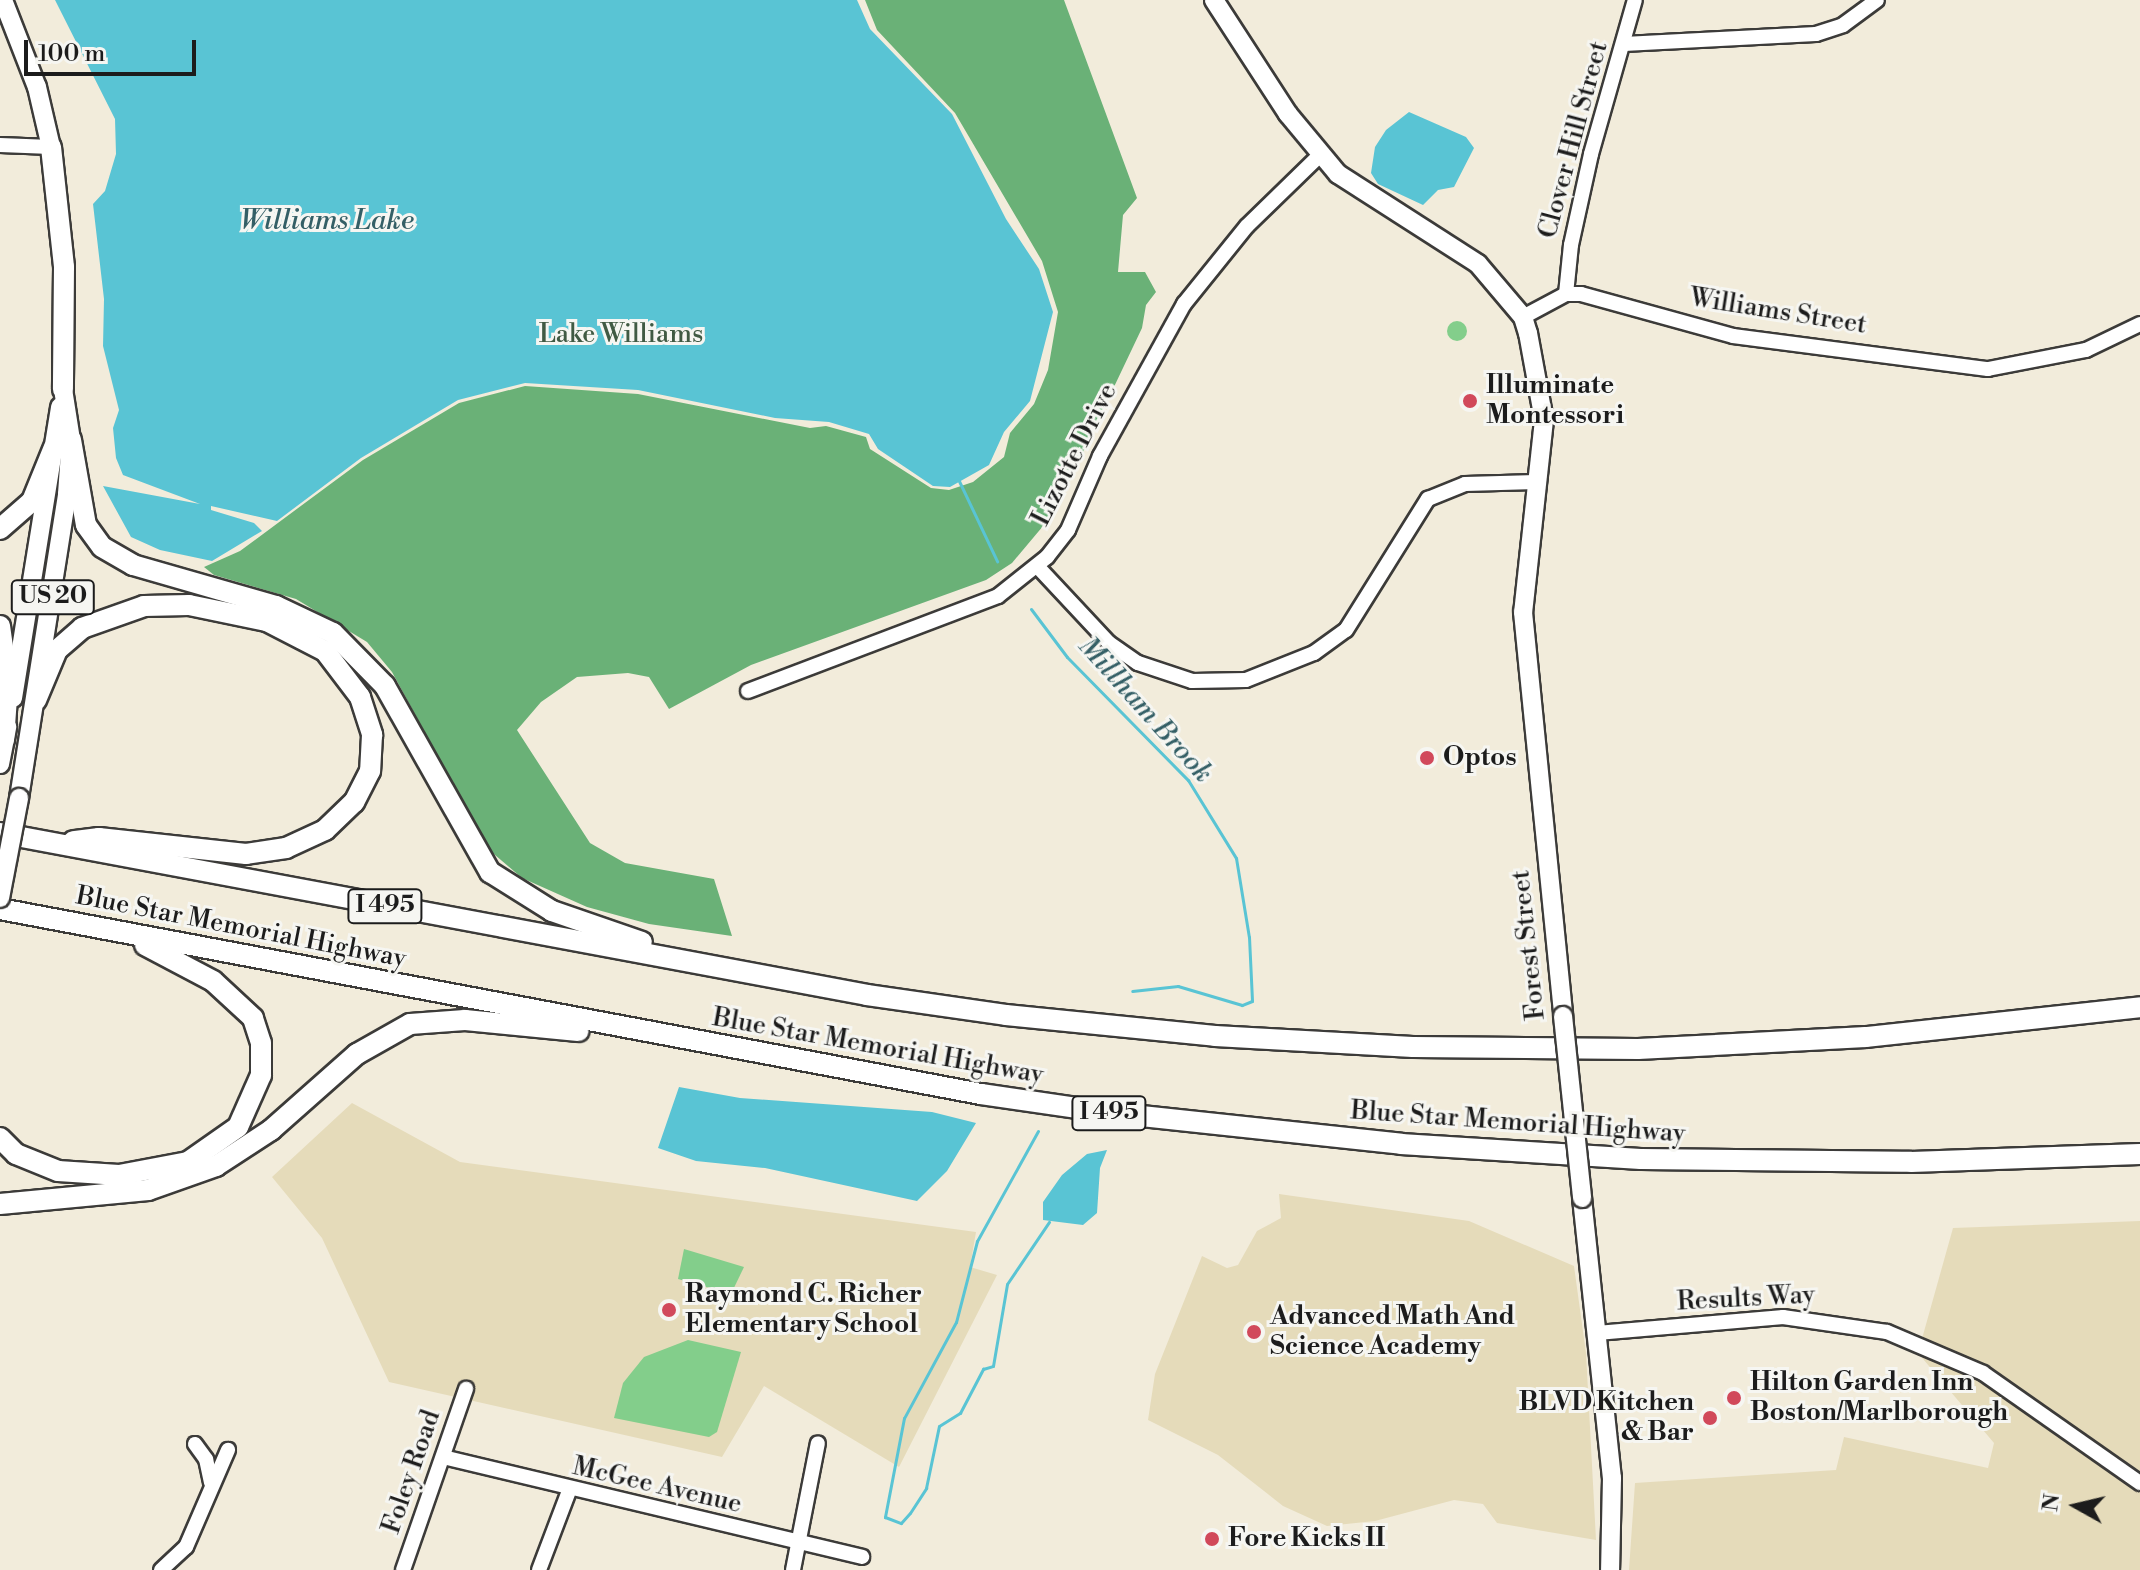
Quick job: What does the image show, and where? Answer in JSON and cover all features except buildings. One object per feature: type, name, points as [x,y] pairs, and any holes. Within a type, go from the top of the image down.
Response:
[{"type":"highway","name":"US 20","points":[[51,147],[64,267],[63,389]]},
{"type":"highway","points":[[0,529],[32,501],[62,444]]},
{"type":"highway","points":[[62,444],[86,525],[116,558],[294,612],[333,633],[370,666],[477,855],[500,881],[567,917],[722,968]]},
{"type":"highway","points":[[36,700],[57,650],[82,628],[144,606],[197,606],[267,621],[325,651],[360,697],[372,735],[370,771],[354,802],[325,830],[286,848],[246,854],[99,838],[47,843]]},
{"type":"highway","points":[[0,626],[8,683],[4,740]]},
{"type":"highway","name":"Blue Star Memorial Highway","points":[[0,833],[722,968],[1006,1015],[1280,1040],[1469,1049],[1782,1043],[2140,1007]]},
{"type":"highway","name":"Blue Star Memorial Highway","points":[[0,909],[1052,1106],[1446,1148],[1828,1162],[2140,1154]]},
{"type":"highway","points":[[0,1138],[16,1154],[58,1171],[144,1172],[209,1151],[233,1133],[252,1105],[261,1075],[261,1043],[241,1003],[174,957],[93,926]]},
{"type":"highway","points":[[0,1204],[148,1190],[205,1170],[257,1141],[357,1054],[419,1022],[513,1024],[779,1056]]},
{"type":"main road","name":"US 20","points":[[3,0],[37,87],[51,147]]},
{"type":"main road","points":[[1214,0],[1320,155],[1357,189],[1478,264],[1523,317]]},
{"type":"main road","name":"Forest Street","points":[[1523,317],[1544,410],[1523,576],[1523,622],[1612,1478],[1610,1570]]},
{"type":"main road","name":"US 20","points":[[0,898],[36,700],[62,444],[63,389]]},
{"type":"main road","name":"US 20","points":[[0,764],[62,444]]},
{"type":"street","name":"Clover Hill Street","points":[[1566,294],[1573,232],[1635,0]]},
{"type":"street","points":[[1624,44],[1802,37],[1843,25],[1877,0]]},
{"type":"street","points":[[0,145],[51,147]]},
{"type":"street","name":"Lizotte Drive","points":[[748,691],[998,596],[1037,566],[1068,530],[1100,456],[1184,304],[1247,226],[1320,155]]},
{"type":"street","points":[[1523,317],[1566,294]]},
{"type":"street","name":"Williams Street","points":[[1566,294],[1605,300],[1733,336],[1988,369],[2086,350],[2140,324]]},
{"type":"street","points":[[1037,566],[1109,643],[1138,663],[1192,681],[1246,680],[1314,653],[1346,630],[1428,499],[1465,484],[1536,482]]},
{"type":"street","name":"Results Way","points":[[1597,1333],[1783,1317],[1894,1334],[1983,1373],[2140,1483]]},
{"type":"street","name":"Foley Road","points":[[403,1570],[466,1389]]},
{"type":"street","points":[[793,1570],[796,1542],[818,1443]]},
{"type":"street","points":[[195,1444],[206,1459],[211,1482]]},
{"type":"street","points":[[161,1570],[186,1547],[211,1482],[228,1450]]},
{"type":"street","name":"McGee Avenue","points":[[443,1457],[569,1491],[862,1557]]},
{"type":"street","points":[[539,1570],[569,1491]]},
{"type":"shaded area","name":"Raymond C. Richer Elementary School","points":[[352,1103],[460,1162],[976,1232],[970,1267],[997,1275],[899,1467],[764,1386],[722,1457],[389,1382],[322,1238],[272,1177]]},
{"type":"shaded area","points":[[1279,1194],[1469,1221],[1574,1266],[1586,1353],[1596,1540],[1497,1523],[1483,1504],[1454,1500],[1375,1521],[1327,1526],[1283,1506],[1218,1455],[1148,1420],[1155,1374],[1202,1256],[1227,1268],[1238,1265],[1257,1231],[1281,1218]]},
{"type":"shaded area","points":[[2140,1221],[2140,1570],[1629,1570],[1635,1483],[1836,1470],[1844,1437],[1988,1468],[1994,1443],[1918,1353],[1953,1228]]},
{"type":"green space","points":[[865,0],[1064,0],[1137,198],[1123,215],[1118,272],[1145,272],[1156,292],[1146,305],[1142,328],[1054,513],[1012,563],[986,580],[751,665],[669,709],[649,677],[628,673],[577,677],[541,702],[517,730],[590,843],[625,863],[714,879],[732,936],[649,924],[587,907],[522,878],[488,849],[392,672],[367,642],[296,599],[214,575],[204,567],[240,551],[363,460],[459,403],[525,386],[638,394],[810,428],[826,426],[866,437],[870,449],[931,488],[949,490],[973,482],[1004,457],[1010,433],[1034,404],[1048,370],[1058,312],[1042,261],[955,113],[877,30]]},
{"type":"green space","points":[[1457,321],[1464,324],[1467,331],[1464,338],[1457,341],[1450,338],[1447,331],[1450,324]]},
{"type":"green space","points":[[684,1249],[744,1267],[731,1294],[678,1279]]},
{"type":"green space","points":[[688,1340],[741,1352],[717,1432],[709,1437],[614,1418],[623,1383],[644,1357]]},
{"type":"water","name":"Williams Lake","points":[[55,0],[857,0],[870,29],[952,114],[1006,219],[1039,269],[1053,312],[1030,401],[1004,432],[989,465],[950,487],[933,486],[878,449],[869,434],[829,422],[775,418],[638,390],[525,383],[458,400],[361,458],[277,521],[211,506],[211,510],[254,523],[262,531],[212,561],[160,550],[131,537],[103,486],[200,504],[123,475],[116,458],[113,428],[119,410],[103,346],[104,299],[93,204],[105,191],[116,154],[115,119]]},
{"type":"water","points":[[1409,112],[1466,137],[1474,148],[1454,187],[1438,190],[1423,205],[1378,184],[1371,173],[1375,147],[1386,130]]},
{"type":"water","points":[[679,1087],[740,1098],[932,1112],[976,1123],[947,1171],[917,1201],[765,1168],[696,1161],[658,1148]]},
{"type":"water","points":[[1107,1150],[1100,1168],[1097,1213],[1083,1225],[1043,1220],[1043,1202],[1062,1175],[1087,1154]]},
{"type":"waterway","name":"Millham Brook","points":[[959,481],[997,561]]},
{"type":"waterway","name":"Millham Brook","points":[[1031,609],[1067,657],[1188,780],[1236,858],[1249,937],[1252,1001],[1242,1005],[1178,986],[1132,991]]},
{"type":"waterway","name":"Millham Brook","points":[[1038,1131],[977,1241],[956,1322],[904,1418],[885,1517],[901,1523],[926,1488],[939,1426],[960,1413],[983,1369],[993,1366],[1007,1284],[1049,1222]]},
{"type":"place","name":"Illuminate Montessori","points":[[1470,401]]},
{"type":"place","name":"Optos","points":[[1427,758]]},
{"type":"place","name":"Raymond C. Richer Elementary School","points":[[669,1310]]},
{"type":"place","name":"Advanced Math And Science Academy","points":[[1254,1332]]},
{"type":"place","name":"Hilton Garden Inn Boston/Marlborough","points":[[1734,1398]]},
{"type":"place","name":"BLVD Kitchen & Bar","points":[[1710,1418]]},
{"type":"place","name":"Fore Kicks II","points":[[1212,1539]]},
{"type":"park label","name":"Lake Williams","points":[[621,335]]}]
